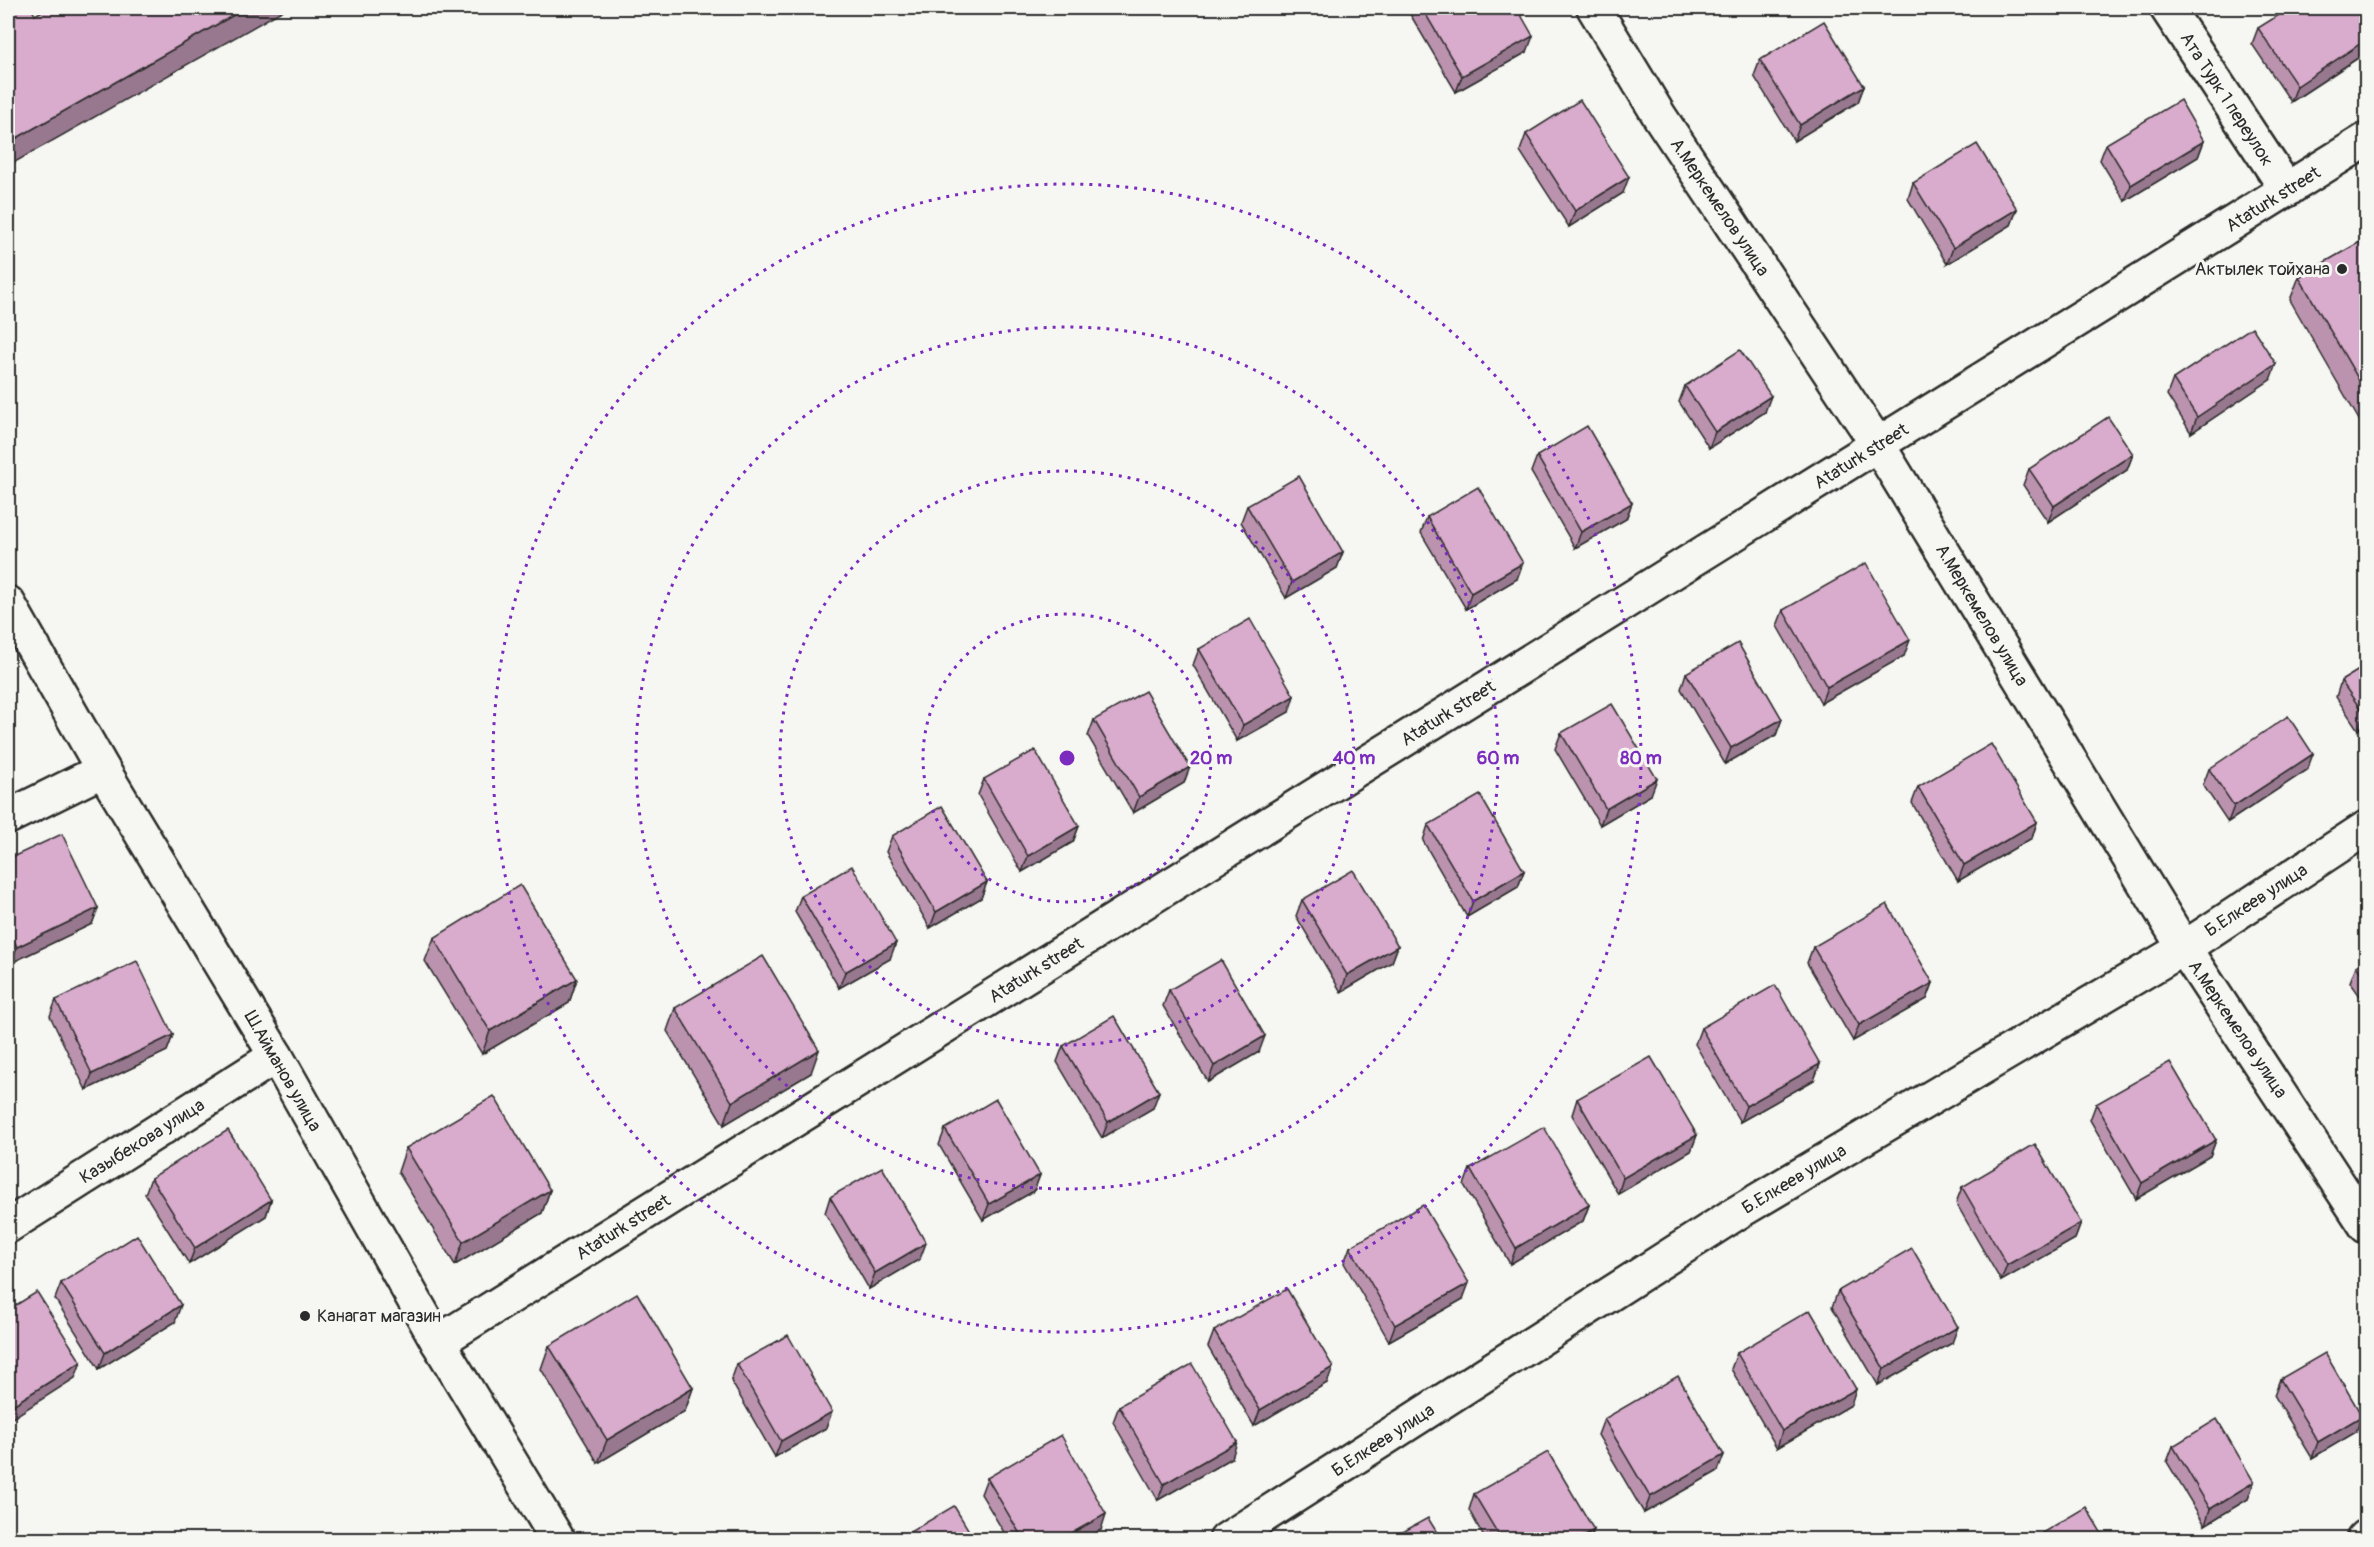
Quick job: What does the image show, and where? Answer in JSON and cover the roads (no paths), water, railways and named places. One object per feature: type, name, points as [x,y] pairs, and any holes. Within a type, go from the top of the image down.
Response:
[{"type":"street","name":"А.Меркемелов улица","points":[[1594,8],[1660,117],[1878,445],[2184,948],[2367,1226]]},
{"type":"street","name":"Ата Турк 1 переулок","points":[[2167,8],[2287,190]]},
{"type":"street","name":"Ataturk street","points":[[438,1342],[2367,140]]},
{"type":"street","name":"Ш.Айманов улица","points":[[8,603],[103,770],[276,1056],[438,1342],[558,1539]]},
{"type":"street","points":[[8,817],[103,770]]},
{"type":"street","name":"Б.Елкеев улица","points":[[1226,1539],[1735,1214],[2184,948],[2367,828]]},
{"type":"street","name":"Казыбекова улица","points":[[8,1226],[276,1056]]},
{"type":"place","name":"Актылек тойхана","points":[[2342,269]]},
{"type":"place","name":"Канагат магазин","points":[[305,1316]]}]
